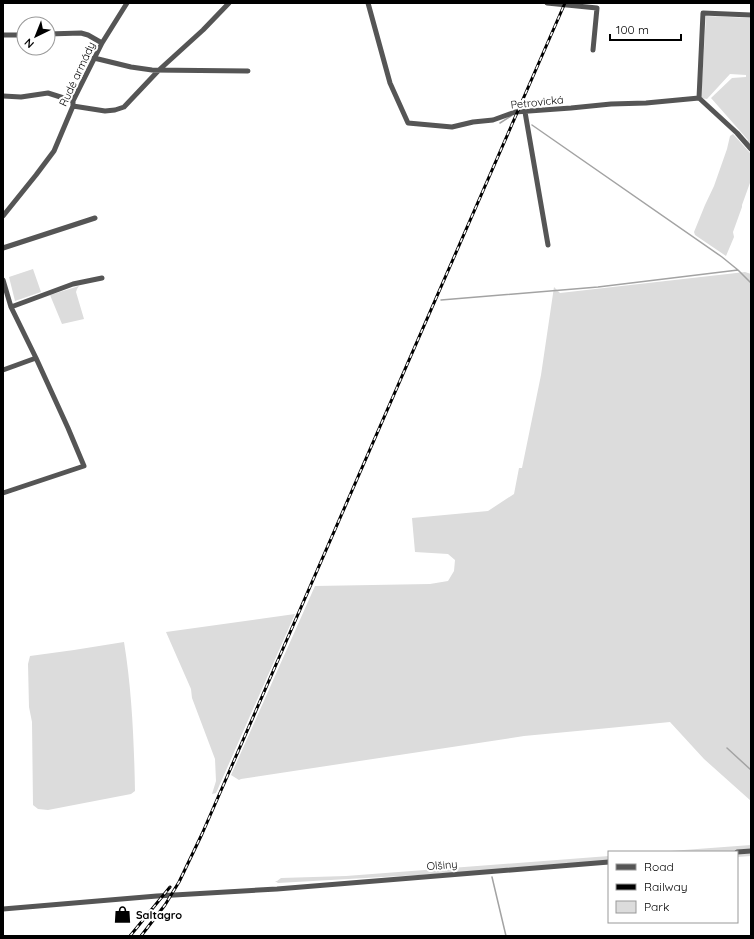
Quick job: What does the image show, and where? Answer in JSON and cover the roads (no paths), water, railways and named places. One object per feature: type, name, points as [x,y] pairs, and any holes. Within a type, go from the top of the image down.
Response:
[{"type":"street","name":"Rudé armády","points":[[3,216],[54,151],[73,103],[94,58],[127,3]]},
{"type":"street","points":[[3,96],[21,97],[48,93],[73,103],[105,111],[124,107],[159,70],[203,30],[228,3]]},
{"type":"street","name":"Petrovická","points":[[368,3],[390,83],[408,123],[452,127],[473,122],[493,120],[515,112],[699,98]]},
{"type":"street","points":[[547,3],[597,8],[594,50]]},
{"type":"street","points":[[751,16],[703,13],[699,98],[737,133],[751,149]]},
{"type":"street","points":[[56,34],[81,33],[88,35],[102,43]]},
{"type":"street","points":[[3,35],[16,35]]},
{"type":"street","points":[[94,58],[131,68],[159,70],[248,71]]},
{"type":"street","points":[[525,112],[548,245]]},
{"type":"street","points":[[3,248],[95,218]]},
{"type":"street","points":[[10,307],[73,284],[102,278]]},
{"type":"street","points":[[3,280],[10,307],[36,358],[84,466],[3,493]]},
{"type":"street","points":[[3,370],[36,358]]},
{"type":"street","points":[[738,852],[751,851]]},
{"type":"street","name":"Olšiny","points":[[3,909],[157,896],[277,889],[608,862]]},
{"type":"waterway","points":[[500,123],[511,116]]},
{"type":"waterway","points":[[532,125],[722,257],[751,283]]},
{"type":"waterway","points":[[441,300],[598,287],[738,270]]},
{"type":"waterway","points":[[727,748],[751,770]]},
{"type":"waterway","points":[[492,877],[506,936]]},
{"type":"railway","points":[[141,936],[165,905],[179,882],[202,834],[565,3]]},
{"type":"railway","points":[[130,936],[170,887]]},
{"type":"place","name":"Saltagro","points":[[123,915]]}]
